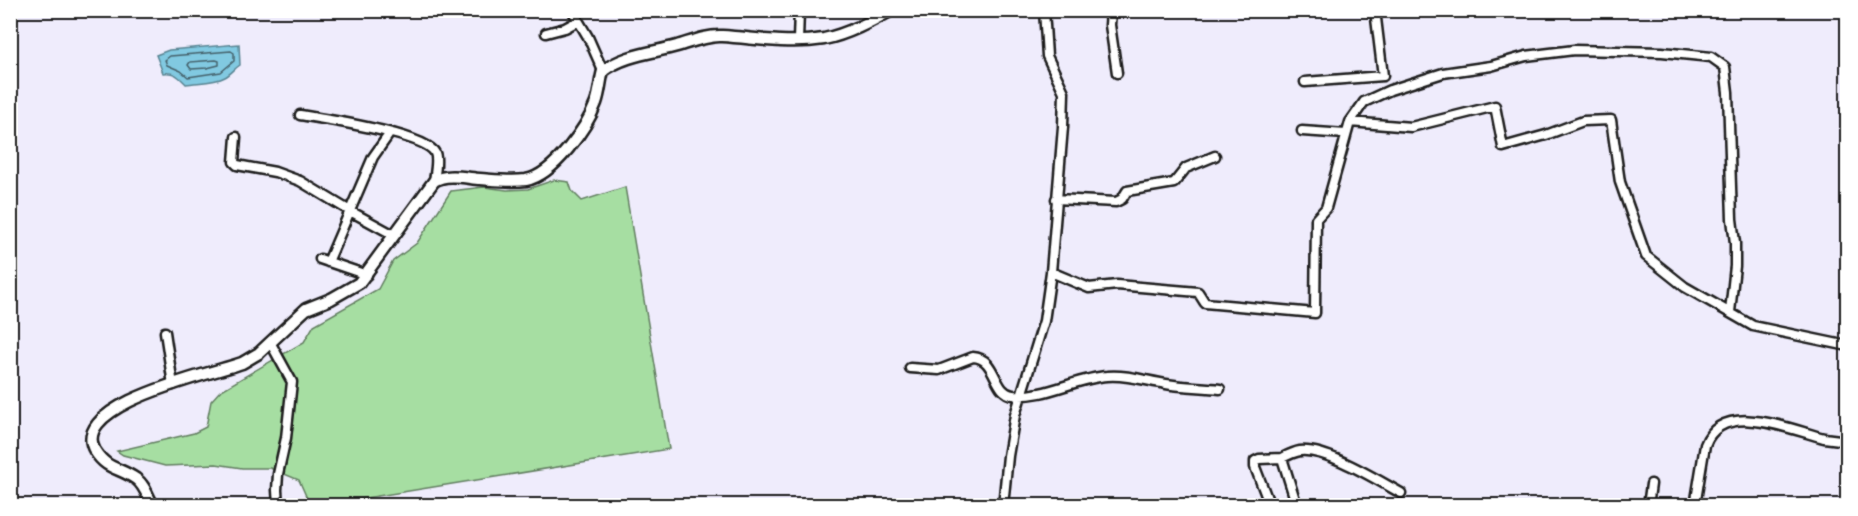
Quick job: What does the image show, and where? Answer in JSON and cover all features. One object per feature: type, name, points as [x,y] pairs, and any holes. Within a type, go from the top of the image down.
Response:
[{"type":"street","points":[[434,181],[446,177],[528,179],[539,176],[559,159],[587,123],[596,103],[603,71],[588,37],[572,10]]},
{"type":"street","points":[[798,41],[799,10]]},
{"type":"street","points":[[603,71],[610,65],[629,57],[714,36],[798,41],[825,39],[853,30],[892,10]]},
{"type":"street","points":[[1003,506],[1008,456],[1016,415],[1044,321],[1051,272],[1063,127],[1064,92],[1048,59],[1044,10]]},
{"type":"street","points":[[1111,10],[1110,26],[1117,74]]},
{"type":"street","points":[[1305,82],[1383,76],[1375,10]]},
{"type":"street","points":[[546,33],[566,28],[578,21]]},
{"type":"street","points":[[1051,272],[1089,288],[1116,285],[1198,292],[1205,303],[1315,313],[1316,219],[1326,207],[1350,122],[1364,102],[1390,90],[1443,73],[1491,66],[1526,56],[1574,50],[1662,52],[1710,57],[1725,68],[1735,266],[1730,312]]},
{"type":"street","points":[[1350,122],[1411,127],[1495,106],[1503,147],[1546,135],[1583,121],[1611,120],[1620,182],[1646,256],[1685,287],[1753,326],[1848,346]]},
{"type":"street","points":[[153,506],[138,480],[106,465],[93,448],[92,435],[96,425],[106,414],[123,403],[242,363],[259,353],[306,309],[359,283],[434,181],[436,155],[421,142],[364,126],[300,115]]},
{"type":"street","points":[[1302,131],[1346,134]]},
{"type":"street","points":[[367,275],[324,260],[350,211],[373,157],[390,133]]},
{"type":"street","points":[[236,137],[234,162],[237,165],[290,176],[394,235]]},
{"type":"street","points":[[1056,199],[1116,202],[1122,199],[1127,191],[1174,183],[1186,168],[1215,156]]},
{"type":"street","points":[[165,332],[173,386]]},
{"type":"street","points":[[270,342],[292,382],[286,438],[278,474],[278,506]]},
{"type":"street","points":[[910,368],[939,370],[978,357],[990,366],[1005,392],[1012,395],[1047,391],[1110,375],[1220,389]]},
{"type":"street","points":[[1695,506],[1707,438],[1724,425],[1748,419],[1848,441]]},
{"type":"street","points":[[1270,506],[1254,464],[1259,459],[1282,458],[1297,451],[1328,456],[1401,493]]},
{"type":"street","points":[[1282,458],[1297,506]]},
{"type":"street","points":[[1648,506],[1652,484]]},
{"type":"green space","points":[[554,180],[569,182],[572,191],[582,201],[625,187],[669,449],[316,506],[310,505],[299,480],[270,468],[242,468],[216,464],[165,466],[123,455],[117,451],[194,433],[206,427],[211,401],[220,391],[304,342],[314,325],[378,289],[393,261],[417,243],[451,191],[484,187],[507,190],[528,189]]},
{"type":"water","points":[[239,44],[240,65],[225,77],[211,81],[186,84],[173,74],[163,73],[156,55],[169,50]]}]
